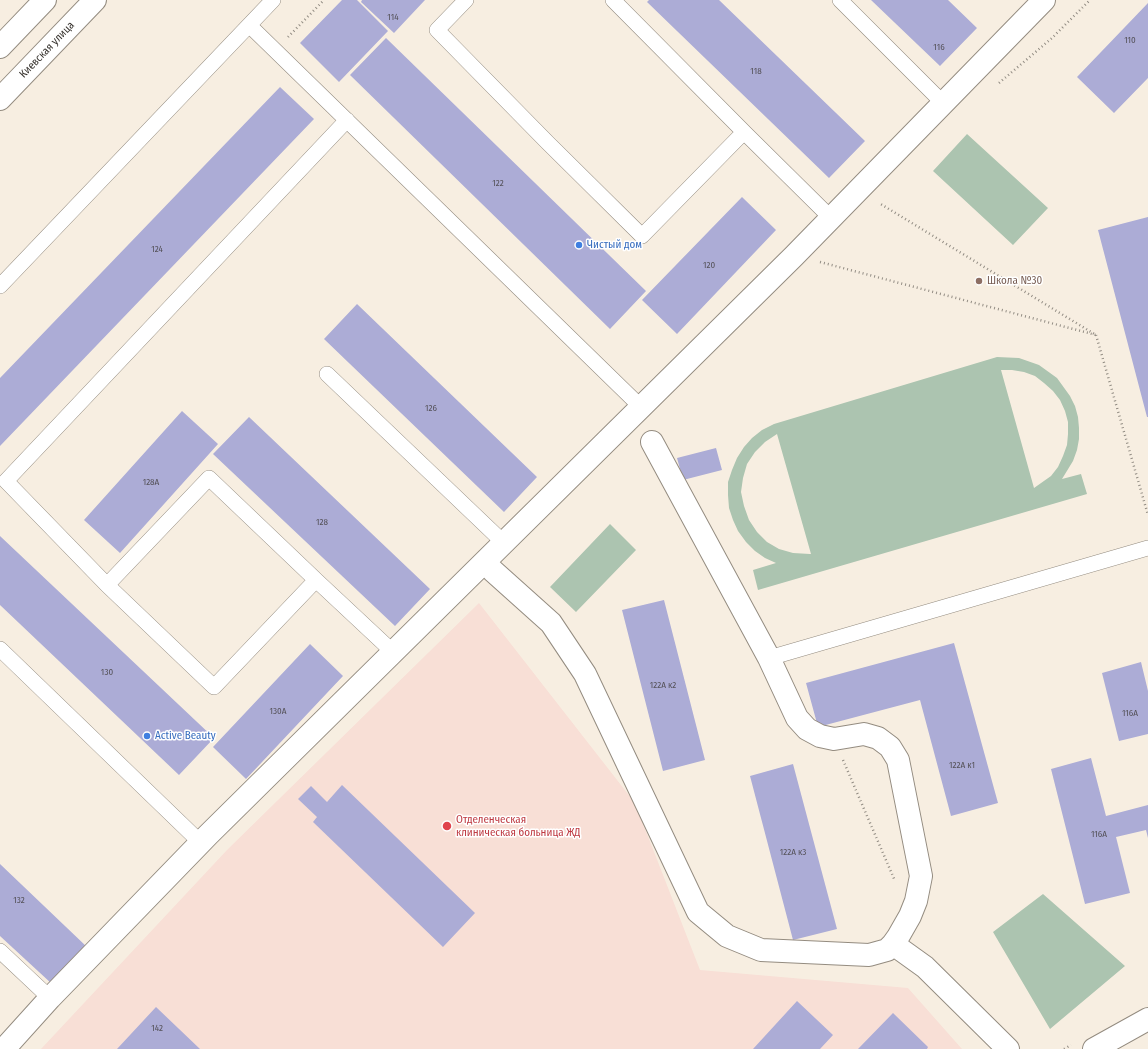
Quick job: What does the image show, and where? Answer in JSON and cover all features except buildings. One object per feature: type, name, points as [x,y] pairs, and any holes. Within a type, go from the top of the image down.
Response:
[{"type":"street","points":[[0,48],[45,0]]},
{"type":"street","name":"Киевская улица","points":[[0,99],[95,0]]},
{"type":"street","points":[[4,1049],[50,998],[208,835],[788,262],[1044,0]]},
{"type":"street","points":[[485,562],[551,623],[585,674],[698,912],[726,936],[761,950],[869,955],[887,950],[894,944],[910,916],[916,901],[921,876],[898,760],[890,747],[878,738],[864,734],[834,739],[820,736],[807,729],[797,718],[769,658],[652,442]]},
{"type":"street","points":[[894,944],[924,967],[1008,1049]]},
{"type":"street","points":[[1094,1049],[1148,1019]]},
{"type":"lane","points":[[0,286],[273,0]]},
{"type":"lane","points":[[466,0],[437,30],[642,236],[744,132]]},
{"type":"lane","points":[[613,0],[831,218]]},
{"type":"lane","points":[[840,0],[943,103]]},
{"type":"lane","points":[[249,25],[641,407]]},
{"type":"lane","points":[[316,580],[214,687],[108,585],[6,481],[347,120]]},
{"type":"lane","points":[[327,374],[504,543]]},
{"type":"lane","points":[[108,585],[209,478],[393,652]]},
{"type":"lane","points":[[769,658],[1148,548]]},
{"type":"lane","points":[[0,649],[201,843]]},
{"type":"lane","points":[[0,951],[50,998]]},
{"type":"path","points":[[276,50],[324,0]]},
{"type":"path","points":[[1052,38],[1090,0]]},
{"type":"path","points":[[874,200],[1096,335],[1148,515]]},
{"type":"path","points":[[820,262],[1096,335]]},
{"type":"path","points":[[834,739],[910,916]]},
{"type":"shaded area","name":"Отделенческая клиническая больница ЖД","points":[[479,603],[635,803],[700,970],[908,988],[962,1049],[41,1049],[227,850]]},
{"type":"green space","points":[[967,134],[1048,208],[1013,245],[933,171]]},
{"type":"green space","points":[[997,357],[1019,358],[1039,365],[1057,378],[1070,396],[1075,406],[1078,417],[1079,439],[1073,461],[1062,479],[1081,474],[1087,494],[758,590],[753,570],[776,563],[755,551],[738,531],[729,508],[728,482],[737,458],[744,447],[762,430],[774,424]],"holes":[[[1001,370],[1024,372],[1035,376],[1053,391],[1060,400],[1065,411],[1068,422],[1068,434],[1067,445],[1063,456],[1058,467],[1051,476],[1034,488]],[[777,434],[811,554],[793,553],[779,549],[767,542],[757,532],[749,520],[744,506],[741,492],[747,464],[755,452],[765,442]]]},
{"type":"green space","points":[[610,524],[636,550],[576,612],[550,587]]},
{"type":"green space","points":[[1043,894],[1125,966],[1050,1029],[993,932]]},
{"type":"place","name":"Чистый дом","points":[[579,245]]},
{"type":"place","name":"Школа №30","points":[[979,281]]},
{"type":"place","name":"Active Beauty","points":[[147,736]]},
{"type":"place","name":"Отделенческая клиническая больница ЖД","points":[[447,826]]}]
